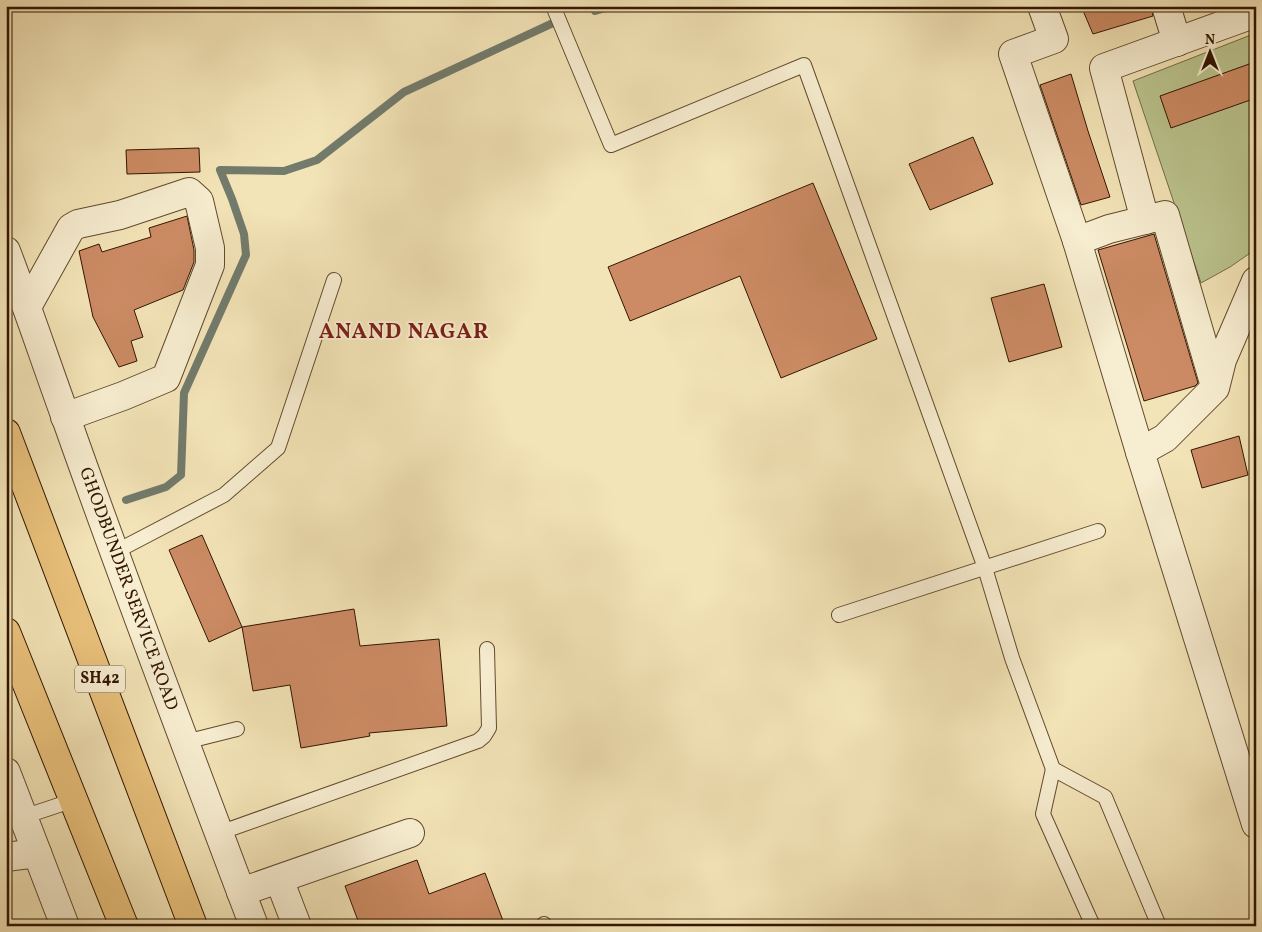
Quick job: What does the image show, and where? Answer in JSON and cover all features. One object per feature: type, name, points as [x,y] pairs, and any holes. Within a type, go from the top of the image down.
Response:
[{"type":"main road","name":"SH42","points":[[6,433],[193,926]]},
{"type":"main road","points":[[6,632],[124,926]]},
{"type":"street","points":[[1042,6],[1054,39],[1013,54],[1077,241],[1140,452],[1256,824]]},
{"type":"street","points":[[1166,6],[1177,42]]},
{"type":"street","points":[[1146,220],[1104,68],[1177,42],[1240,14]]},
{"type":"street","points":[[27,306],[71,228],[78,224],[120,215],[189,192],[199,201],[210,248],[210,265],[166,378],[65,418]]},
{"type":"street","points":[[1077,241],[1109,229],[1166,215],[1215,388]]},
{"type":"street","name":"GHODBUNDER SERVICE ROAD","points":[[6,251],[65,418],[254,926]]},
{"type":"street","points":[[1140,452],[1165,438],[1215,388],[1222,360],[1256,280]]},
{"type":"street","points":[[6,772],[15,818],[37,853],[65,926]]},
{"type":"street","points":[[242,892],[410,833]]},
{"type":"street","points":[[6,857],[37,853]]},
{"type":"street","points":[[279,879],[297,926]]},
{"type":"lane","points":[[553,6],[611,145],[804,65],[985,568],[1012,658],[1053,769],[1043,814],[1093,926]]},
{"type":"lane","points":[[115,552],[224,495],[278,448],[334,280]]},
{"type":"lane","points":[[839,615],[1098,531]]},
{"type":"lane","points":[[219,833],[478,741],[484,736],[488,728],[487,649]]},
{"type":"lane","points":[[185,742],[237,728]]},
{"type":"lane","points":[[1053,769],[1105,797],[1159,926]]},
{"type":"lane","points":[[15,818],[74,800]]},
{"type":"green space","points":[[1256,33],[1256,249],[1230,267],[1201,283],[1133,81]]},
{"type":"building","points":[[1081,6],[1151,6],[1153,16],[1093,34]]},
{"type":"building","points":[[1252,63],[1256,75],[1256,98],[1171,128],[1160,96]]},
{"type":"building","points":[[1071,74],[1110,197],[1081,205],[1040,85]]},
{"type":"building","points":[[973,137],[993,184],[930,210],[909,164]]},
{"type":"building","points":[[199,148],[200,172],[127,174],[126,150]]},
{"type":"building","points":[[813,183],[877,339],[781,378],[740,276],[630,321],[608,267]]},
{"type":"building","points":[[187,216],[194,250],[194,262],[183,290],[134,310],[143,337],[131,341],[137,361],[119,367],[93,317],[79,251],[99,244],[102,252],[151,237],[149,228]]},
{"type":"building","points":[[1154,234],[1198,383],[1195,386],[1144,401],[1098,250]]},
{"type":"building","points":[[1044,284],[1062,347],[1009,362],[991,298]]},
{"type":"building","points":[[1239,436],[1248,475],[1202,488],[1191,450]]},
{"type":"building","points":[[202,535],[242,627],[209,642],[169,550]]},
{"type":"building","points":[[354,609],[360,646],[439,639],[447,726],[369,733],[370,736],[301,748],[290,685],[253,691],[242,627]]},
{"type":"building","points":[[417,860],[429,894],[485,873],[505,926],[360,926],[345,886]]},
{"type":"waterway","points":[[595,11],[613,6]]},
{"type":"waterway","points":[[126,500],[166,487],[181,475],[184,393],[246,255],[244,234],[220,170],[284,171],[317,160],[404,92],[553,23]]},
{"type":"district","name":"ANAND NAGAR","points":[[404,332]]}]
